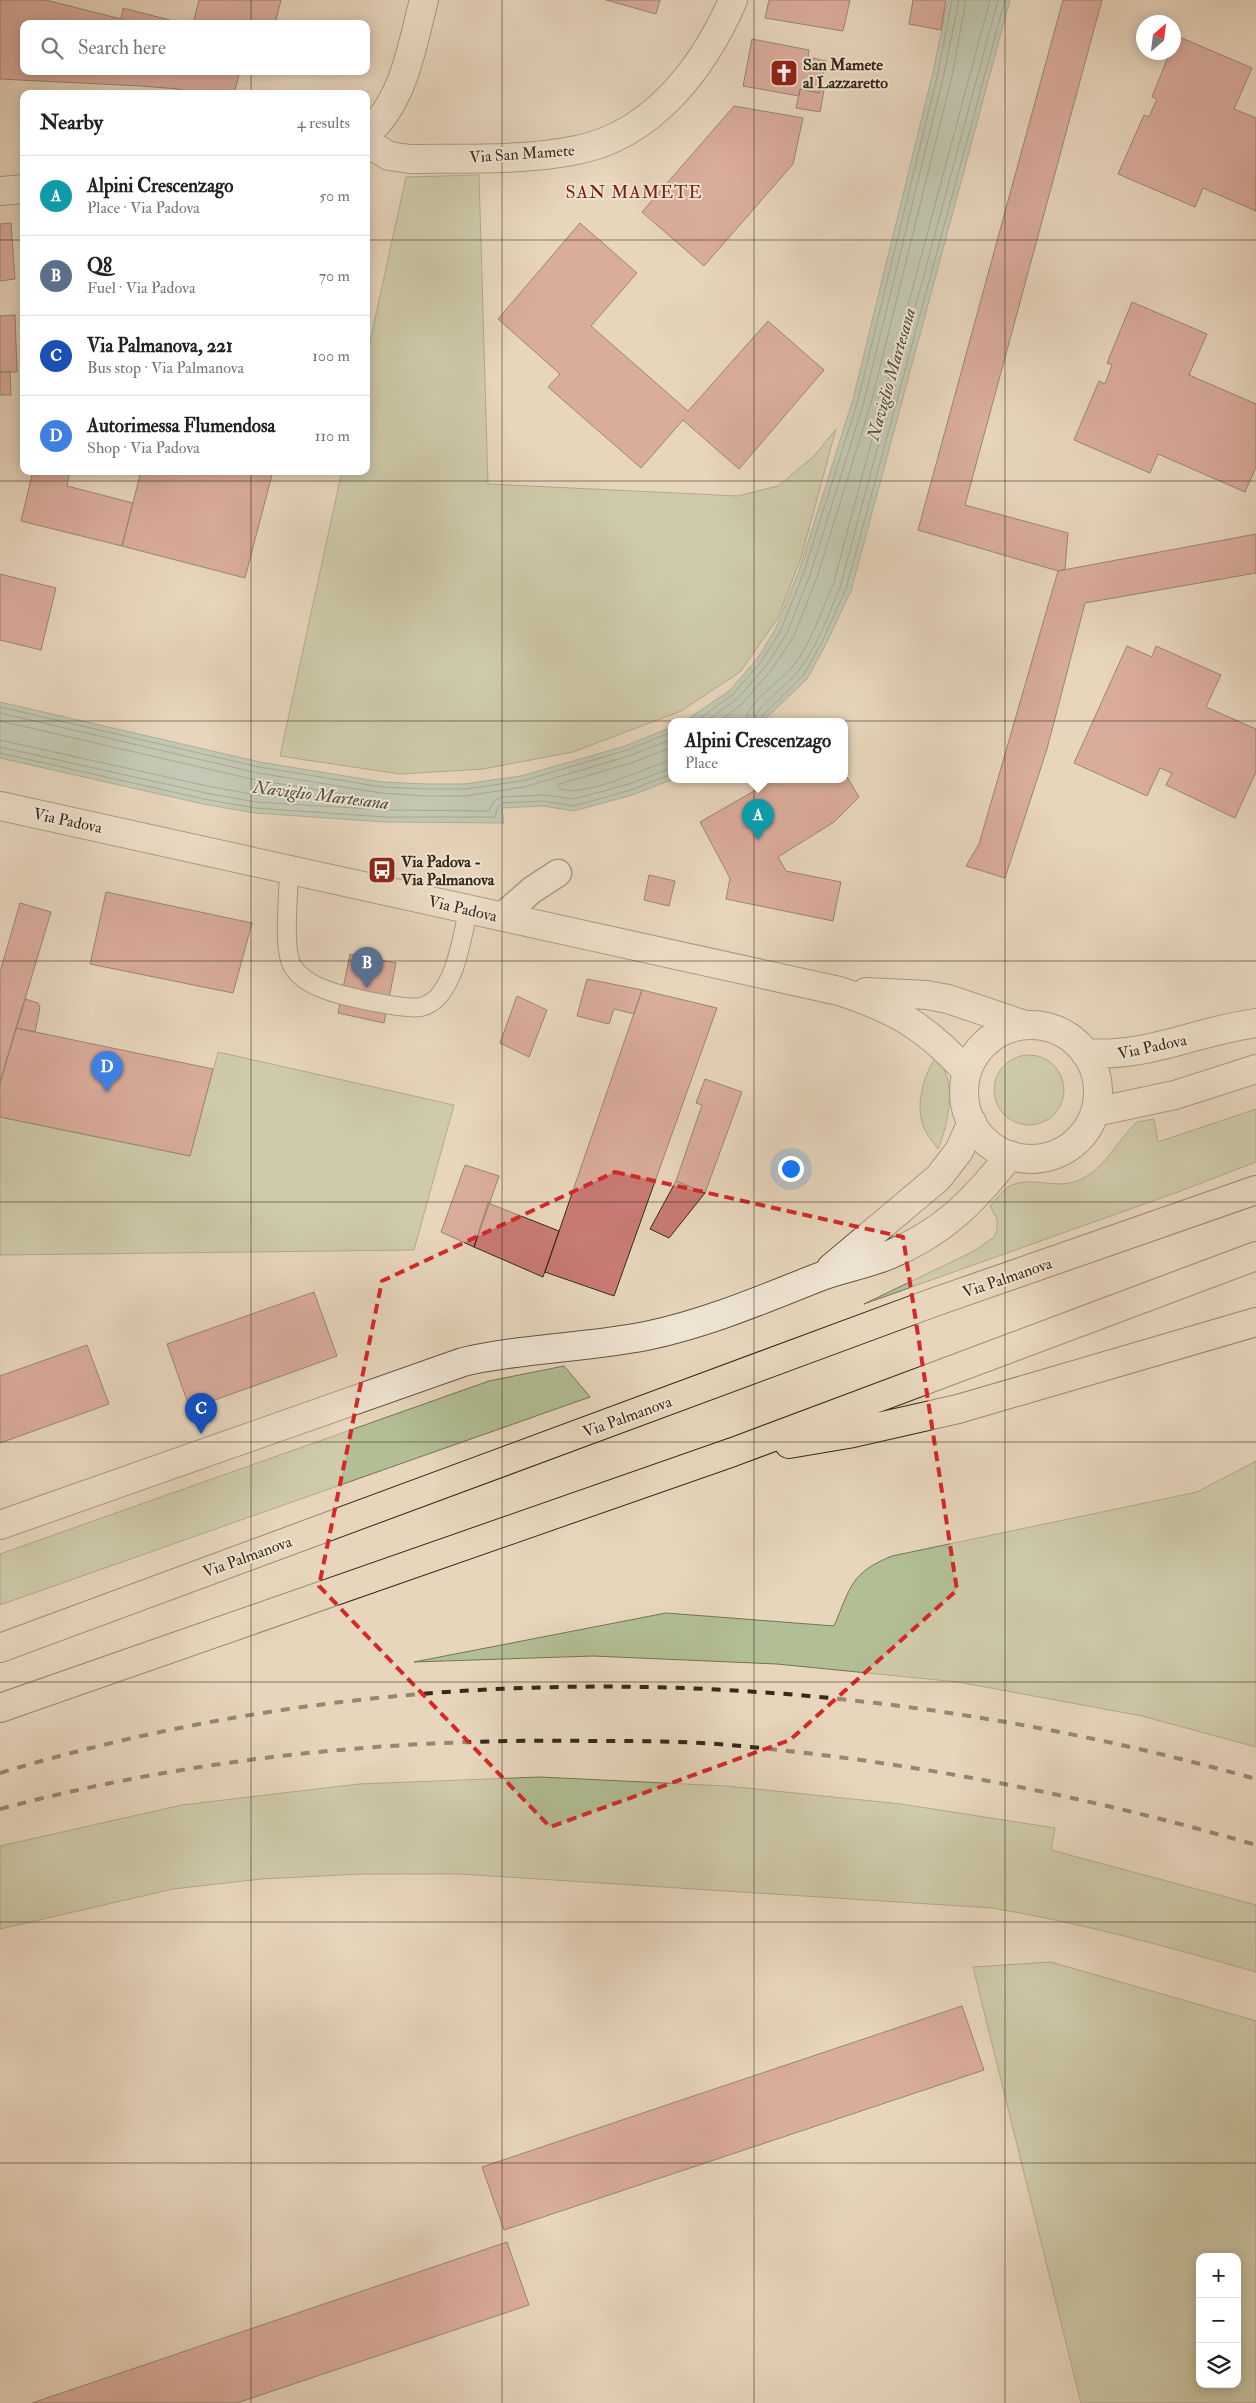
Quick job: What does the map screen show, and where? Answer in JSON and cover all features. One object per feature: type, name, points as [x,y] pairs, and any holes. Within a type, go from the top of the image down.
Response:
[{"type":"highway","name":"Via Palmanova","points":[[0,1648],[929,1304],[1256,1190]]},
{"type":"highway","points":[[0,1708],[733,1452],[1256,1256]]},
{"type":"highway","points":[[733,1452],[848,1434],[958,1409],[1256,1322]]},
{"type":"street","points":[[370,130],[384,115],[392,101],[409,55],[424,0]]},
{"type":"street","name":"Via San Mamete","points":[[370,144],[389,156],[410,160],[532,156],[578,150],[609,140],[649,116],[678,89],[714,42],[733,0]]},
{"type":"street","points":[[0,191],[20,189]]},
{"type":"street","name":"Via Padova","points":[[0,806],[839,991],[876,1003],[912,1022],[942,1046],[967,1072],[977,1052],[989,1040],[1003,1031],[1026,1025]]},
{"type":"street","points":[[501,917],[532,890],[558,873]]},
{"type":"street","name":"Via Padova","points":[[839,991],[927,995],[948,999],[1026,1025],[1044,1026],[1060,1032],[1074,1041],[1085,1053],[1119,1054],[1143,1051],[1219,1030],[1256,1023]]},
{"type":"street","points":[[967,1072],[964,1099],[972,1122],[987,1142],[1010,1155],[1024,1159],[1040,1158],[1064,1150],[1083,1134],[1095,1112],[1098,1083],[1085,1053]]},
{"type":"street","points":[[1095,1112],[1175,1095],[1256,1069]]},
{"type":"street","points":[[822,1275],[938,1178],[959,1151],[972,1122]]},
{"type":"street","points":[[0,1525],[463,1362],[505,1354],[590,1345],[667,1331],[727,1314],[822,1275],[888,1255],[927,1235],[964,1209],[977,1197],[1010,1155]]},
{"type":"lane","points":[[289,870],[288,952],[294,968],[306,981],[326,990],[404,1007],[422,1007],[436,999],[445,986],[454,969],[469,909]]},
{"type":"highlighted area","points":[[615,1172],[903,1237],[957,1590],[790,1740],[550,1827],[319,1586],[382,1281]]},
{"type":"shaded area","points":[[479,175],[488,484],[738,496],[778,486],[814,456],[836,429],[801,558],[778,618],[740,672],[681,711],[573,752],[483,769],[400,774],[280,756],[341,475],[370,475],[370,342],[406,177]]},
{"type":"shaded area","points":[[218,1052],[454,1105],[414,1250],[0,1255],[0,1117],[190,1156]]},
{"type":"shaded area","points":[[1036,1055],[1049,1061],[1058,1070],[1062,1076],[1064,1090],[1062,1104],[1054,1115],[1043,1123],[1022,1125],[1015,1123],[1004,1115],[996,1104],[994,1083],[996,1076],[1004,1065],[1015,1057]]},
{"type":"shaded area","points":[[935,1058],[942,1066],[947,1077],[949,1089],[948,1115],[938,1149],[925,1130],[920,1112],[921,1093]]},
{"type":"shaded area","points":[[1256,1109],[1256,1162],[1178,1192],[864,1304],[974,1251],[994,1237],[997,1229],[997,1219],[990,1206],[1009,1187],[1026,1182],[1070,1183],[1091,1173],[1137,1122],[1154,1119],[1158,1142]]},
{"type":"shaded area","points":[[564,1366],[590,1397],[0,1605],[0,1554],[489,1381]]},
{"type":"shaded area","points":[[1256,1461],[1256,1747],[1142,1716],[958,1682],[777,1664],[593,1656],[414,1662],[666,1613],[834,1626],[849,1591],[860,1575],[878,1562],[892,1556],[1197,1492]]},
{"type":"shaded area","points":[[540,1777],[727,1786],[901,1804],[1055,1828],[1051,1850],[1256,1905],[1256,1972],[1092,1928],[992,1908],[460,1874],[360,1874],[261,1879],[173,1889],[0,1929],[0,1846],[182,1805],[359,1784]]},
{"type":"shaded area","points":[[1051,1962],[1256,2021],[1256,2403],[1081,2403],[973,1967]]},
{"type":"water","name":"Naviglio Martesana","points":[[948,0],[1010,0],[851,591],[807,679],[766,718],[689,718],[729,691],[757,659],[776,628],[799,571],[853,399],[933,72]]},
{"type":"water","name":"Naviglio Martesana","points":[[0,702],[260,762],[382,782],[426,784],[464,784],[521,776],[625,746],[668,729],[668,781],[632,795],[574,811],[543,806],[502,808],[504,823],[385,822],[254,813],[203,804],[0,758]]},
{"type":"building","points":[[0,0],[46,0],[121,19],[123,8],[170,20],[20,20],[20,75],[239,75],[235,90],[182,90],[141,86],[0,79]]},
{"type":"building","points":[[199,0],[281,0],[276,20],[194,20]]},
{"type":"building","points":[[606,0],[660,0],[656,14]]},
{"type":"building","points":[[769,0],[850,0],[843,31],[765,18]]},
{"type":"building","points":[[913,0],[946,0],[941,30],[909,24]]},
{"type":"building","points":[[1063,0],[1102,0],[965,505],[1068,533],[1065,569],[1058,571],[918,530]]},
{"type":"building","points":[[1181,38],[1252,68],[1234,109],[1256,118],[1256,211],[1203,188],[1195,207],[1118,174],[1144,115],[1149,117],[1157,99],[1152,97],[1167,60],[1181,60]]},
{"type":"building","name":"San Mamete al Lazzaretto","points":[[752,39],[809,50],[808,57],[826,61],[819,93],[800,89],[799,96],[743,86]]},
{"type":"building","points":[[800,89],[819,93],[820,90],[824,90],[820,112],[796,108]]},
{"type":"building","points":[[734,106],[803,118],[793,164],[704,266],[642,212]]},
{"type":"building","points":[[11,223],[15,279],[0,281],[0,224]]},
{"type":"building","points":[[580,223],[637,273],[591,326],[688,411],[768,321],[824,370],[739,469],[683,420],[641,468],[548,387],[560,374],[498,319]]},
{"type":"building","points":[[1132,302],[1207,334],[1189,375],[1256,404],[1256,467],[1245,492],[1158,454],[1150,473],[1074,440],[1099,381],[1105,384],[1112,365],[1107,363]]},
{"type":"building","points":[[15,315],[17,372],[0,372],[0,316]]},
{"type":"building","points":[[0,372],[10,372],[11,395],[0,395]]},
{"type":"building","points":[[32,475],[69,475],[67,486],[133,503],[122,546],[21,521]]},
{"type":"building","points":[[140,475],[272,475],[245,578],[122,546]]},
{"type":"building","points":[[1256,534],[1256,573],[1085,603],[1047,749],[1005,878],[966,866],[979,844],[1058,571]]},
{"type":"building","points":[[0,574],[56,588],[41,650],[0,640]]},
{"type":"building","points":[[1127,646],[1152,657],[1156,646],[1221,675],[1206,707],[1256,729],[1256,772],[1235,818],[1166,785],[1172,773],[1160,768],[1147,796],[1074,763]]},
{"type":"building","points":[[848,779],[859,797],[834,822],[778,857],[786,871],[841,882],[833,921],[726,899],[730,878],[700,822],[768,783],[848,783]]},
{"type":"building","points":[[649,875],[675,881],[669,906],[644,900]]},
{"type":"building","points":[[106,892],[252,923],[233,993],[90,964]]},
{"type":"building","points":[[20,903],[51,912],[0,1083],[0,972]]},
{"type":"building","points":[[350,954],[396,963],[384,1023],[338,1013]]},
{"type":"building","points":[[587,979],[642,990],[634,1014],[614,1009],[609,1024],[577,1016]]},
{"type":"building","points":[[642,990],[717,1008],[614,1296],[545,1272]]},
{"type":"building","points":[[517,996],[547,1010],[529,1057],[500,1043]]},
{"type":"building","points":[[25,999],[38,1003],[40,1007],[35,1032],[16,1028]]},
{"type":"building","points":[[16,1028],[213,1069],[190,1156],[0,1117],[0,1083]]},
{"type":"building","points":[[705,1079],[742,1092],[705,1193],[676,1181],[702,1105],[696,1103]]},
{"type":"building","points":[[465,1165],[499,1176],[474,1247],[441,1232]]},
{"type":"building","points":[[676,1181],[705,1193],[669,1238],[650,1229]]},
{"type":"building","points":[[488,1203],[559,1231],[543,1277],[474,1247]]},
{"type":"building","points":[[314,1292],[337,1356],[190,1409],[167,1344]]},
{"type":"building","points":[[87,1345],[109,1404],[0,1443],[0,1376]]},
{"type":"building","points":[[962,2006],[984,2070],[504,2230],[482,2167]]},
{"type":"building","points":[[507,2242],[529,2305],[237,2403],[32,2403]]},
{"type":"railway","points":[[0,1773],[154,1733],[311,1706],[469,1691],[628,1687],[787,1694],[945,1712],[1102,1741],[1256,1779]]},
{"type":"railway","points":[[0,1809],[72,1791],[145,1776],[218,1764],[292,1755],[440,1743],[515,1741],[677,1742],[796,1752],[929,1770],[1061,1796],[1191,1827],[1256,1845]]},
{"type":"place","name":"San Mamete al Lazzaretto","points":[[784,73]]},
{"type":"place","name":"Alpini Crescenzago","points":[[758,840]]},
{"type":"place","name":"Via Padova - Via Palmanova","points":[[382,870]]},
{"type":"place","name":"Q8","points":[[367,988]]},
{"type":"place","name":"Autorimessa Flumendosa","points":[[107,1092]]},
{"type":"place","name":"Via Palmanova, 221","points":[[201,1434]]},
{"type":"district","name":"SAN MAMETE","points":[[634,192]]}]
